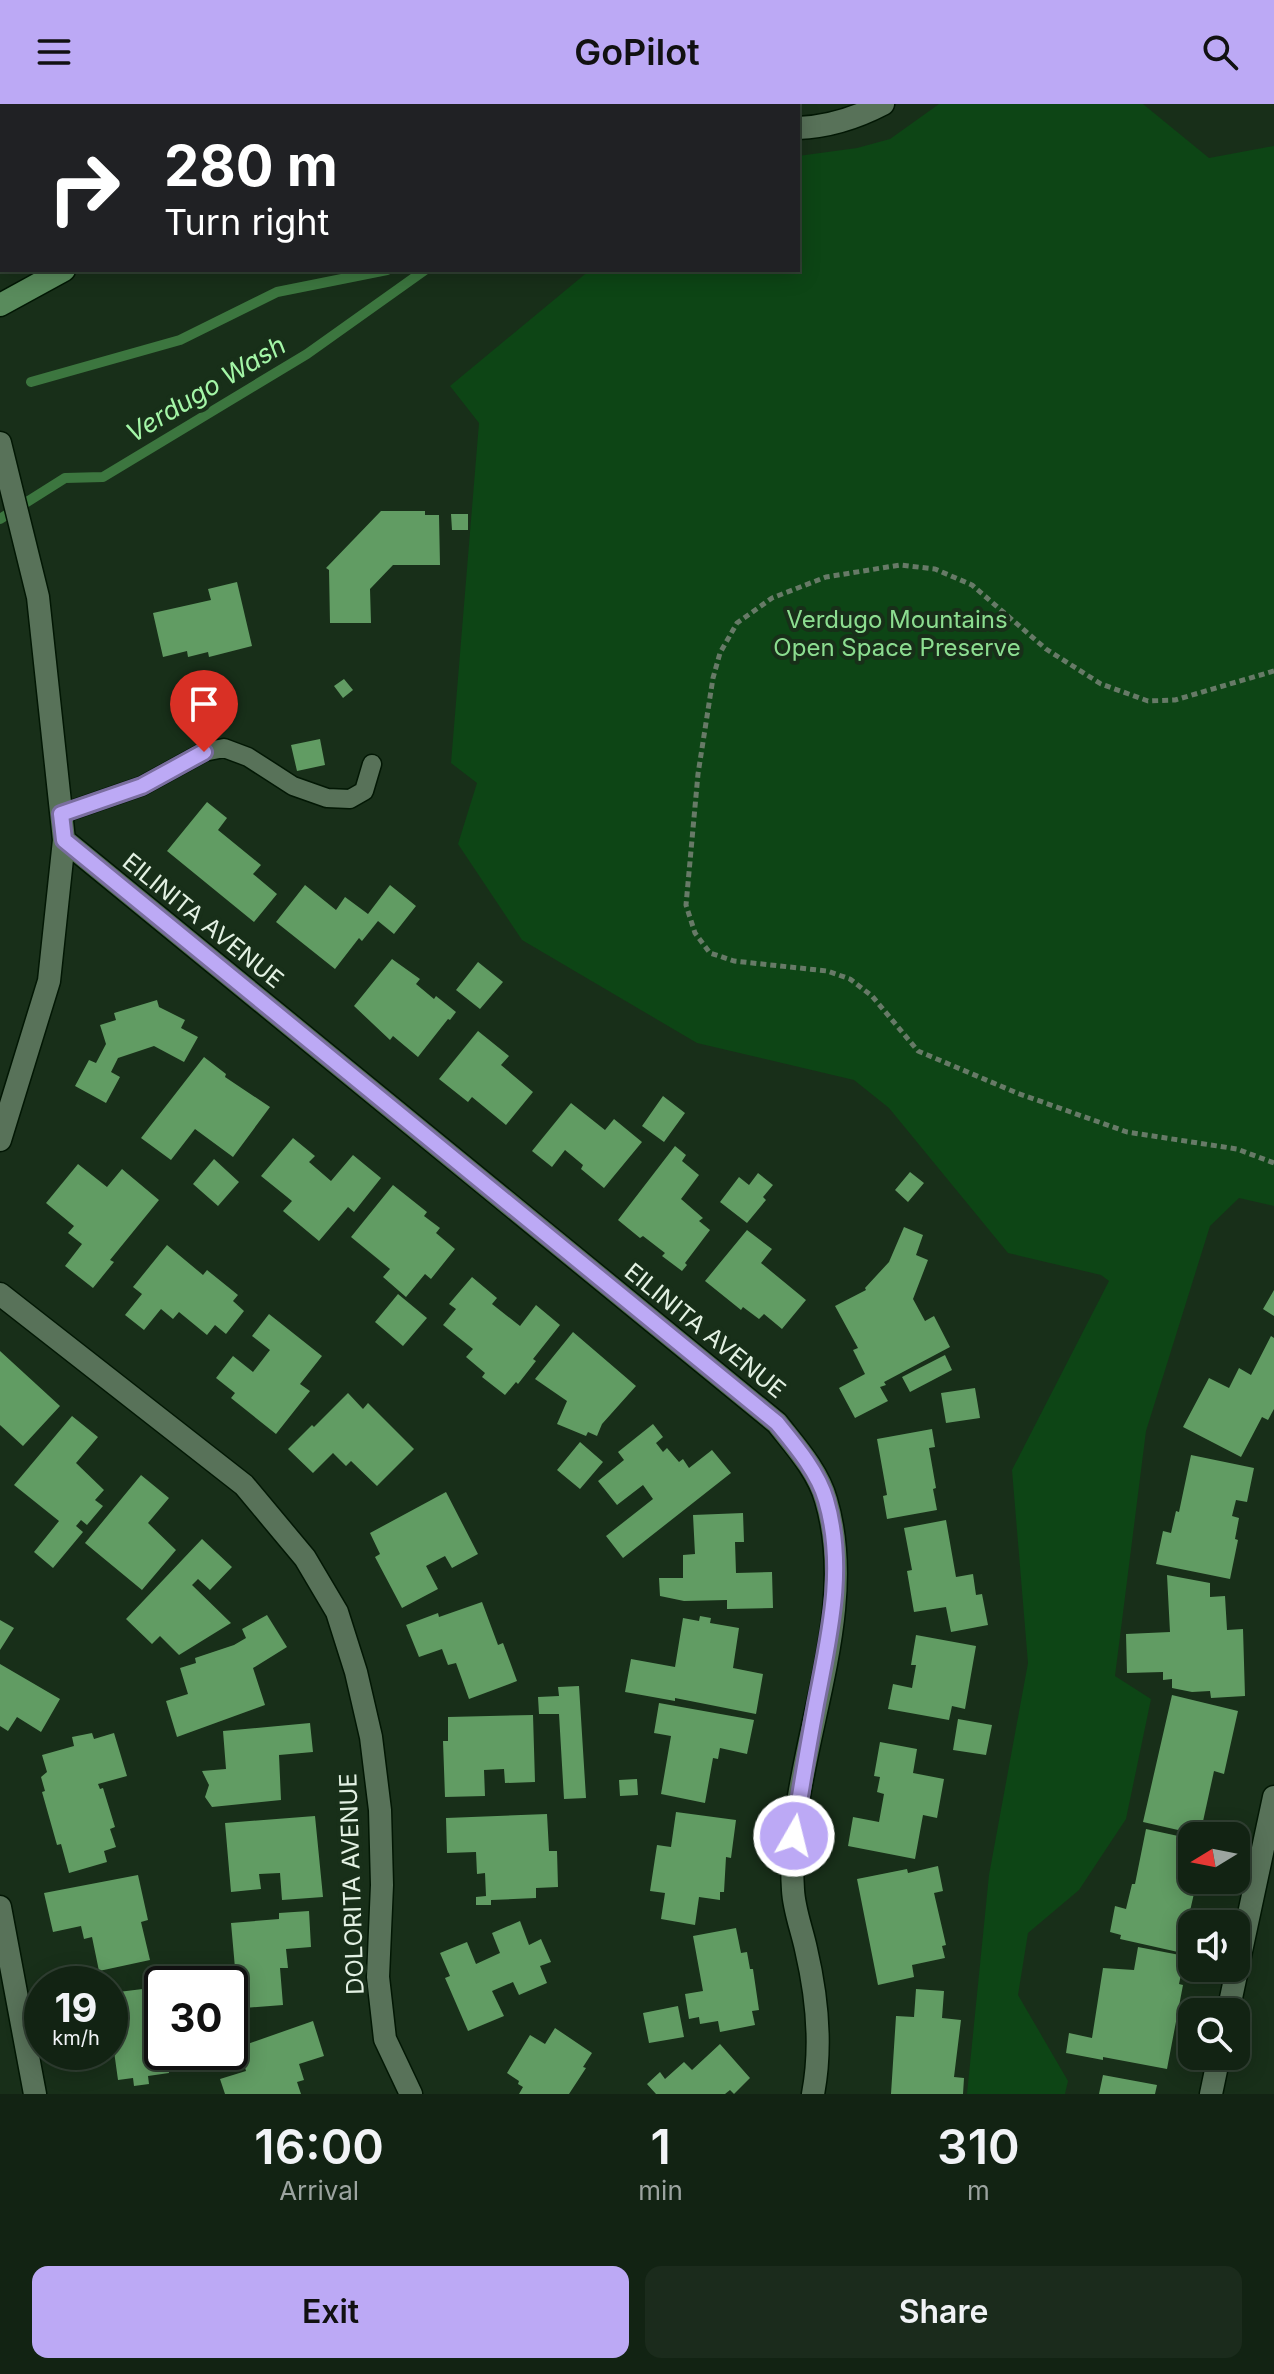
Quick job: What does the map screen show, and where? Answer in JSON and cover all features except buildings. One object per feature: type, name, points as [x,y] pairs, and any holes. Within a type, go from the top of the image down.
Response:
[{"type":"main road","points":[[1,301],[60,272]]},
{"type":"street","points":[[800,128],[854,117],[883,104]]},
{"type":"street","points":[[0,443],[38,597],[64,840],[49,981],[0,1140]]},
{"type":"street","name":"EILINITA AVENUE","points":[[64,840],[777,1423],[802,1454],[826,1498],[835,1551],[835,1606],[794,1836],[793,1892],[807,1953],[818,2034],[813,2094]]},
{"type":"street","name":"DOLORITA AVENUE","points":[[0,1294],[244,1485],[305,1558],[337,1612],[371,1737],[380,1810],[382,1885],[378,1977],[385,2039],[411,2094]]},
{"type":"street","points":[[1231,1998],[1274,1797]]},
{"type":"street","points":[[0,1907],[35,2094]]},
{"type":"street","points":[[1211,2094],[1216,2070]]},
{"type":"lane","points":[[61,814],[142,786],[204,752],[224,748],[248,757],[293,786],[327,798],[350,799],[364,791],[372,764]]},
{"type":"path","points":[[1274,671],[1175,700],[1148,701],[1101,684],[1046,649],[972,585],[935,569],[900,565],[826,577],[772,598],[737,623],[720,653],[713,678],[698,774],[686,905],[695,933],[710,953],[734,961],[827,971],[850,979],[872,996],[918,1051],[1017,1093],[1127,1132],[1237,1149],[1274,1163]]},
{"type":"green space","name":"Verdugo Mountains Open Space Preserve","points":[[939,104],[1143,104],[1209,158],[1274,146],[1274,1206],[1239,1198],[1210,1226],[1146,1431],[1115,1676],[1151,1699],[1126,1819],[1079,1890],[1028,1933],[1018,1995],[1068,2081],[1065,2094],[967,2094],[989,1875],[1028,1663],[1012,1470],[1109,1281],[1101,1275],[1008,1253],[889,1108],[854,1080],[697,1043],[522,940],[458,844],[477,783],[451,763],[479,423],[450,386],[588,272],[800,272],[800,156],[857,148],[890,139]]},
{"type":"waterway","points":[[31,382],[180,340],[277,292],[377,272]]},
{"type":"waterway","name":"Verdugo Wash","points":[[0,519],[65,478],[103,477],[307,354],[422,272]]},
{"type":"route","points":[[204,752],[142,786],[61,814],[64,840],[777,1423],[802,1454],[826,1498],[835,1551],[835,1606],[794,1836]]}]
